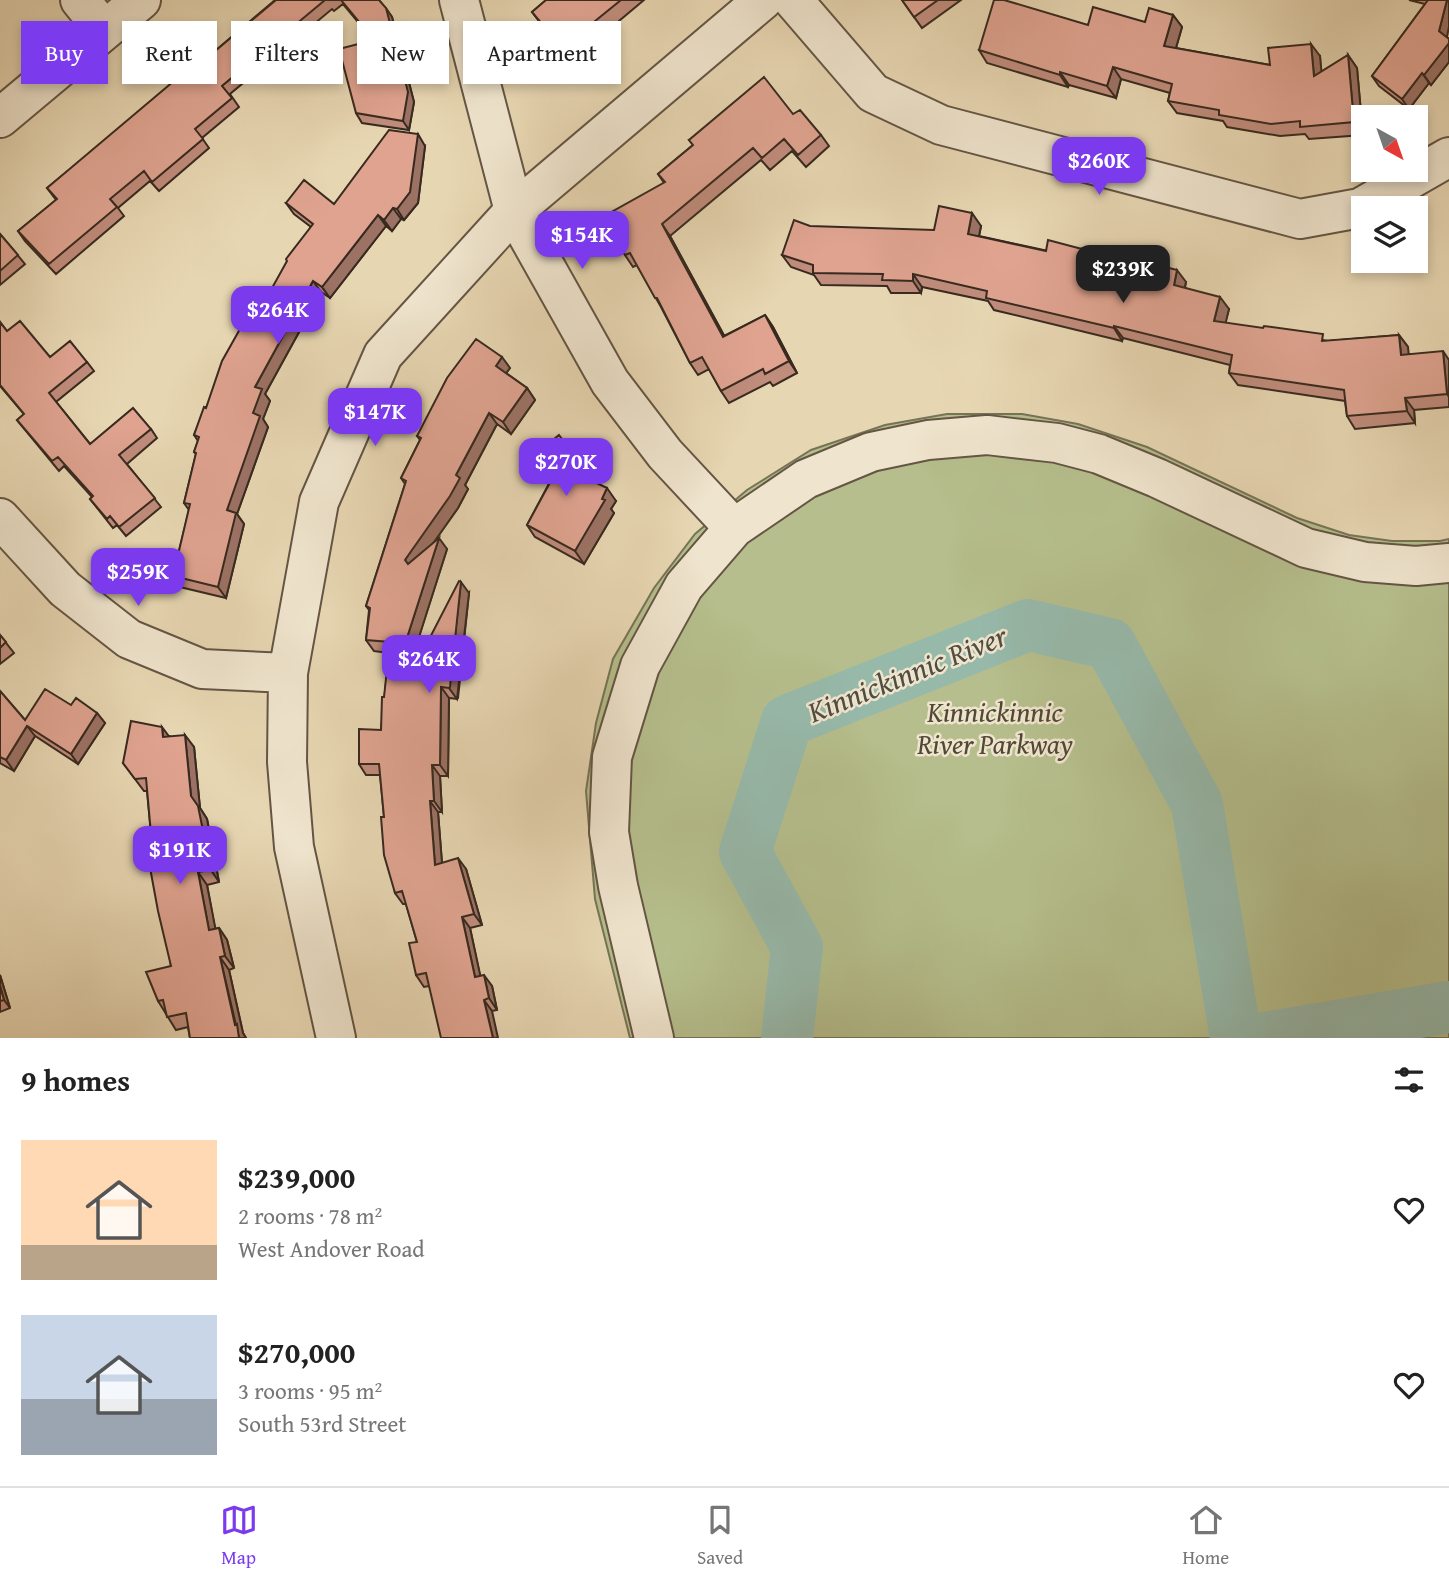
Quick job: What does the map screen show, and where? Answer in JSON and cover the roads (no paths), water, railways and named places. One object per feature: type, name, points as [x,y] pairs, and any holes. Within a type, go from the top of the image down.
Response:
[{"type":"street","points":[[80,0],[97,21]]},
{"type":"street","points":[[108,27],[141,0]]},
{"type":"street","points":[[459,0],[514,211],[610,382],[665,454],[734,528]]},
{"type":"street","points":[[336,1038],[294,847],[287,762],[288,673],[319,502],[383,355],[514,211],[763,0]]},
{"type":"street","points":[[793,0],[873,93],[941,125],[1300,219],[1360,208],[1449,157]]},
{"type":"street","points":[[0,118],[40,84]]},
{"type":"street","points":[[654,1038],[618,886],[609,832],[612,757],[640,666],[684,586],[734,528],[806,479],[871,452],[928,440],[987,435],[1057,443],[1099,454],[1157,478],[1306,548],[1365,562],[1416,566],[1449,563]]},
{"type":"street","points":[[0,518],[65,589],[129,639],[202,669],[288,673]]},
{"type":"waterway","name":"Kinnickinnic River","points":[[787,1038],[797,947],[745,852],[787,721],[1028,625],[1110,644],[1197,804],[1236,1038]]},
{"type":"waterway","name":"Kinnickinnic River","points":[[1265,1038],[1449,1007]]},
{"type":"park label","name":"Kinnickinnic River Parkway","points":[[995,727]]}]
